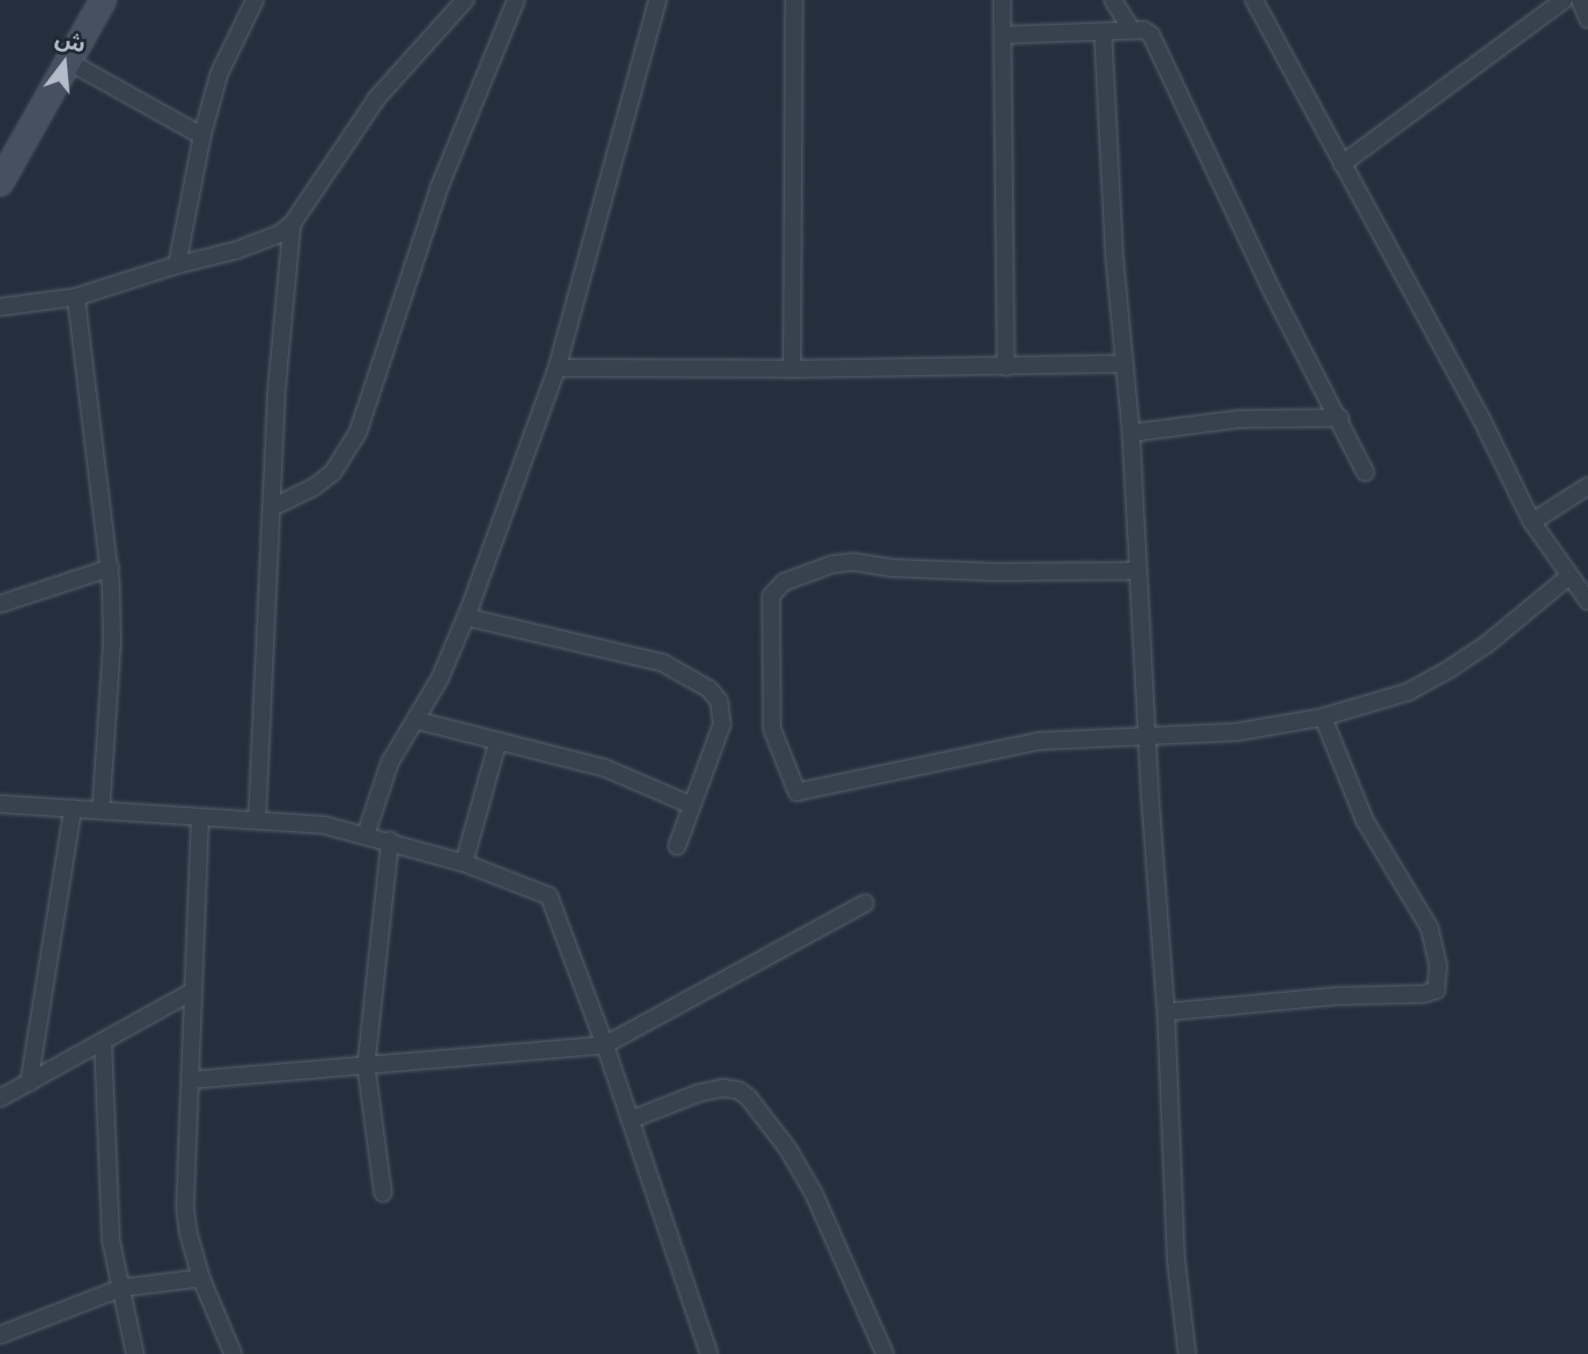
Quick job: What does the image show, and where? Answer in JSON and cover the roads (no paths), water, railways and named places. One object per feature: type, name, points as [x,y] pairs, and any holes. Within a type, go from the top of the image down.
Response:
[{"type":"street","points":[[0,183],[103,0]]},
{"type":"street","points":[[177,265],[202,136],[219,74],[255,0]]},
{"type":"street","points":[[0,307],[76,297],[264,242],[292,224],[377,98],[465,0]]},
{"type":"street","points":[[271,508],[314,487],[333,472],[358,432],[435,199],[516,0]]},
{"type":"street","points":[[366,834],[390,762],[440,678],[466,617],[557,368],[658,0]]},
{"type":"street","points":[[792,369],[794,0]]},
{"type":"street","points":[[1002,0],[1006,367]]},
{"type":"street","points":[[1113,0],[1132,31]]},
{"type":"street","points":[[1342,164],[1564,0]]},
{"type":"street","points":[[1580,0],[1588,19]]},
{"type":"street","points":[[1260,2],[1342,164],[1480,416],[1532,522],[1568,577],[1588,601]]},
{"type":"street","points":[[1003,35],[1132,31],[1151,35],[1159,46],[1271,289],[1340,418],[1365,472]]},
{"type":"street","points":[[1103,33],[1166,1012],[1176,1260],[1187,1354]]},
{"type":"street","points":[[68,61],[202,136]]},
{"type":"street","points":[[257,820],[271,508],[292,224]]},
{"type":"street","points":[[76,297],[110,568],[112,643],[101,810]]},
{"type":"street","points":[[557,368],[792,369],[1123,364]]},
{"type":"street","points":[[1131,433],[1239,419],[1340,418]]},
{"type":"street","points":[[1532,522],[1588,486]]},
{"type":"street","points":[[1137,571],[994,572],[892,568],[853,562],[833,564],[784,582],[771,596],[772,729],[797,792],[1040,741],[1237,732],[1323,717],[1408,692],[1448,670],[1487,644],[1568,577]]},
{"type":"street","points":[[0,604],[110,568]]},
{"type":"street","points":[[466,617],[663,663],[709,689],[719,701],[722,724],[677,846]]},
{"type":"street","points":[[1166,1012],[1340,996],[1424,994],[1436,990],[1438,965],[1429,927],[1365,821],[1323,717]]},
{"type":"street","points":[[415,720],[605,768],[691,805]]},
{"type":"street","points":[[464,863],[498,741]]},
{"type":"street","points":[[0,804],[324,825],[390,840],[464,863],[549,896],[557,909],[605,1045],[709,1354]]},
{"type":"street","points":[[29,1083],[73,809]]},
{"type":"street","points":[[200,817],[185,1207],[188,1232],[201,1278],[233,1354]]},
{"type":"street","points":[[383,1193],[366,1066],[390,840]]},
{"type":"street","points":[[190,1080],[605,1045],[865,903]]},
{"type":"street","points":[[0,1098],[193,991]]},
{"type":"street","points":[[103,1043],[108,1197],[121,1288],[135,1354]]},
{"type":"street","points":[[630,1120],[699,1093],[723,1088],[738,1090],[748,1097],[788,1149],[814,1194],[885,1354]]},
{"type":"street","points":[[0,1335],[121,1288],[201,1278]]}]
